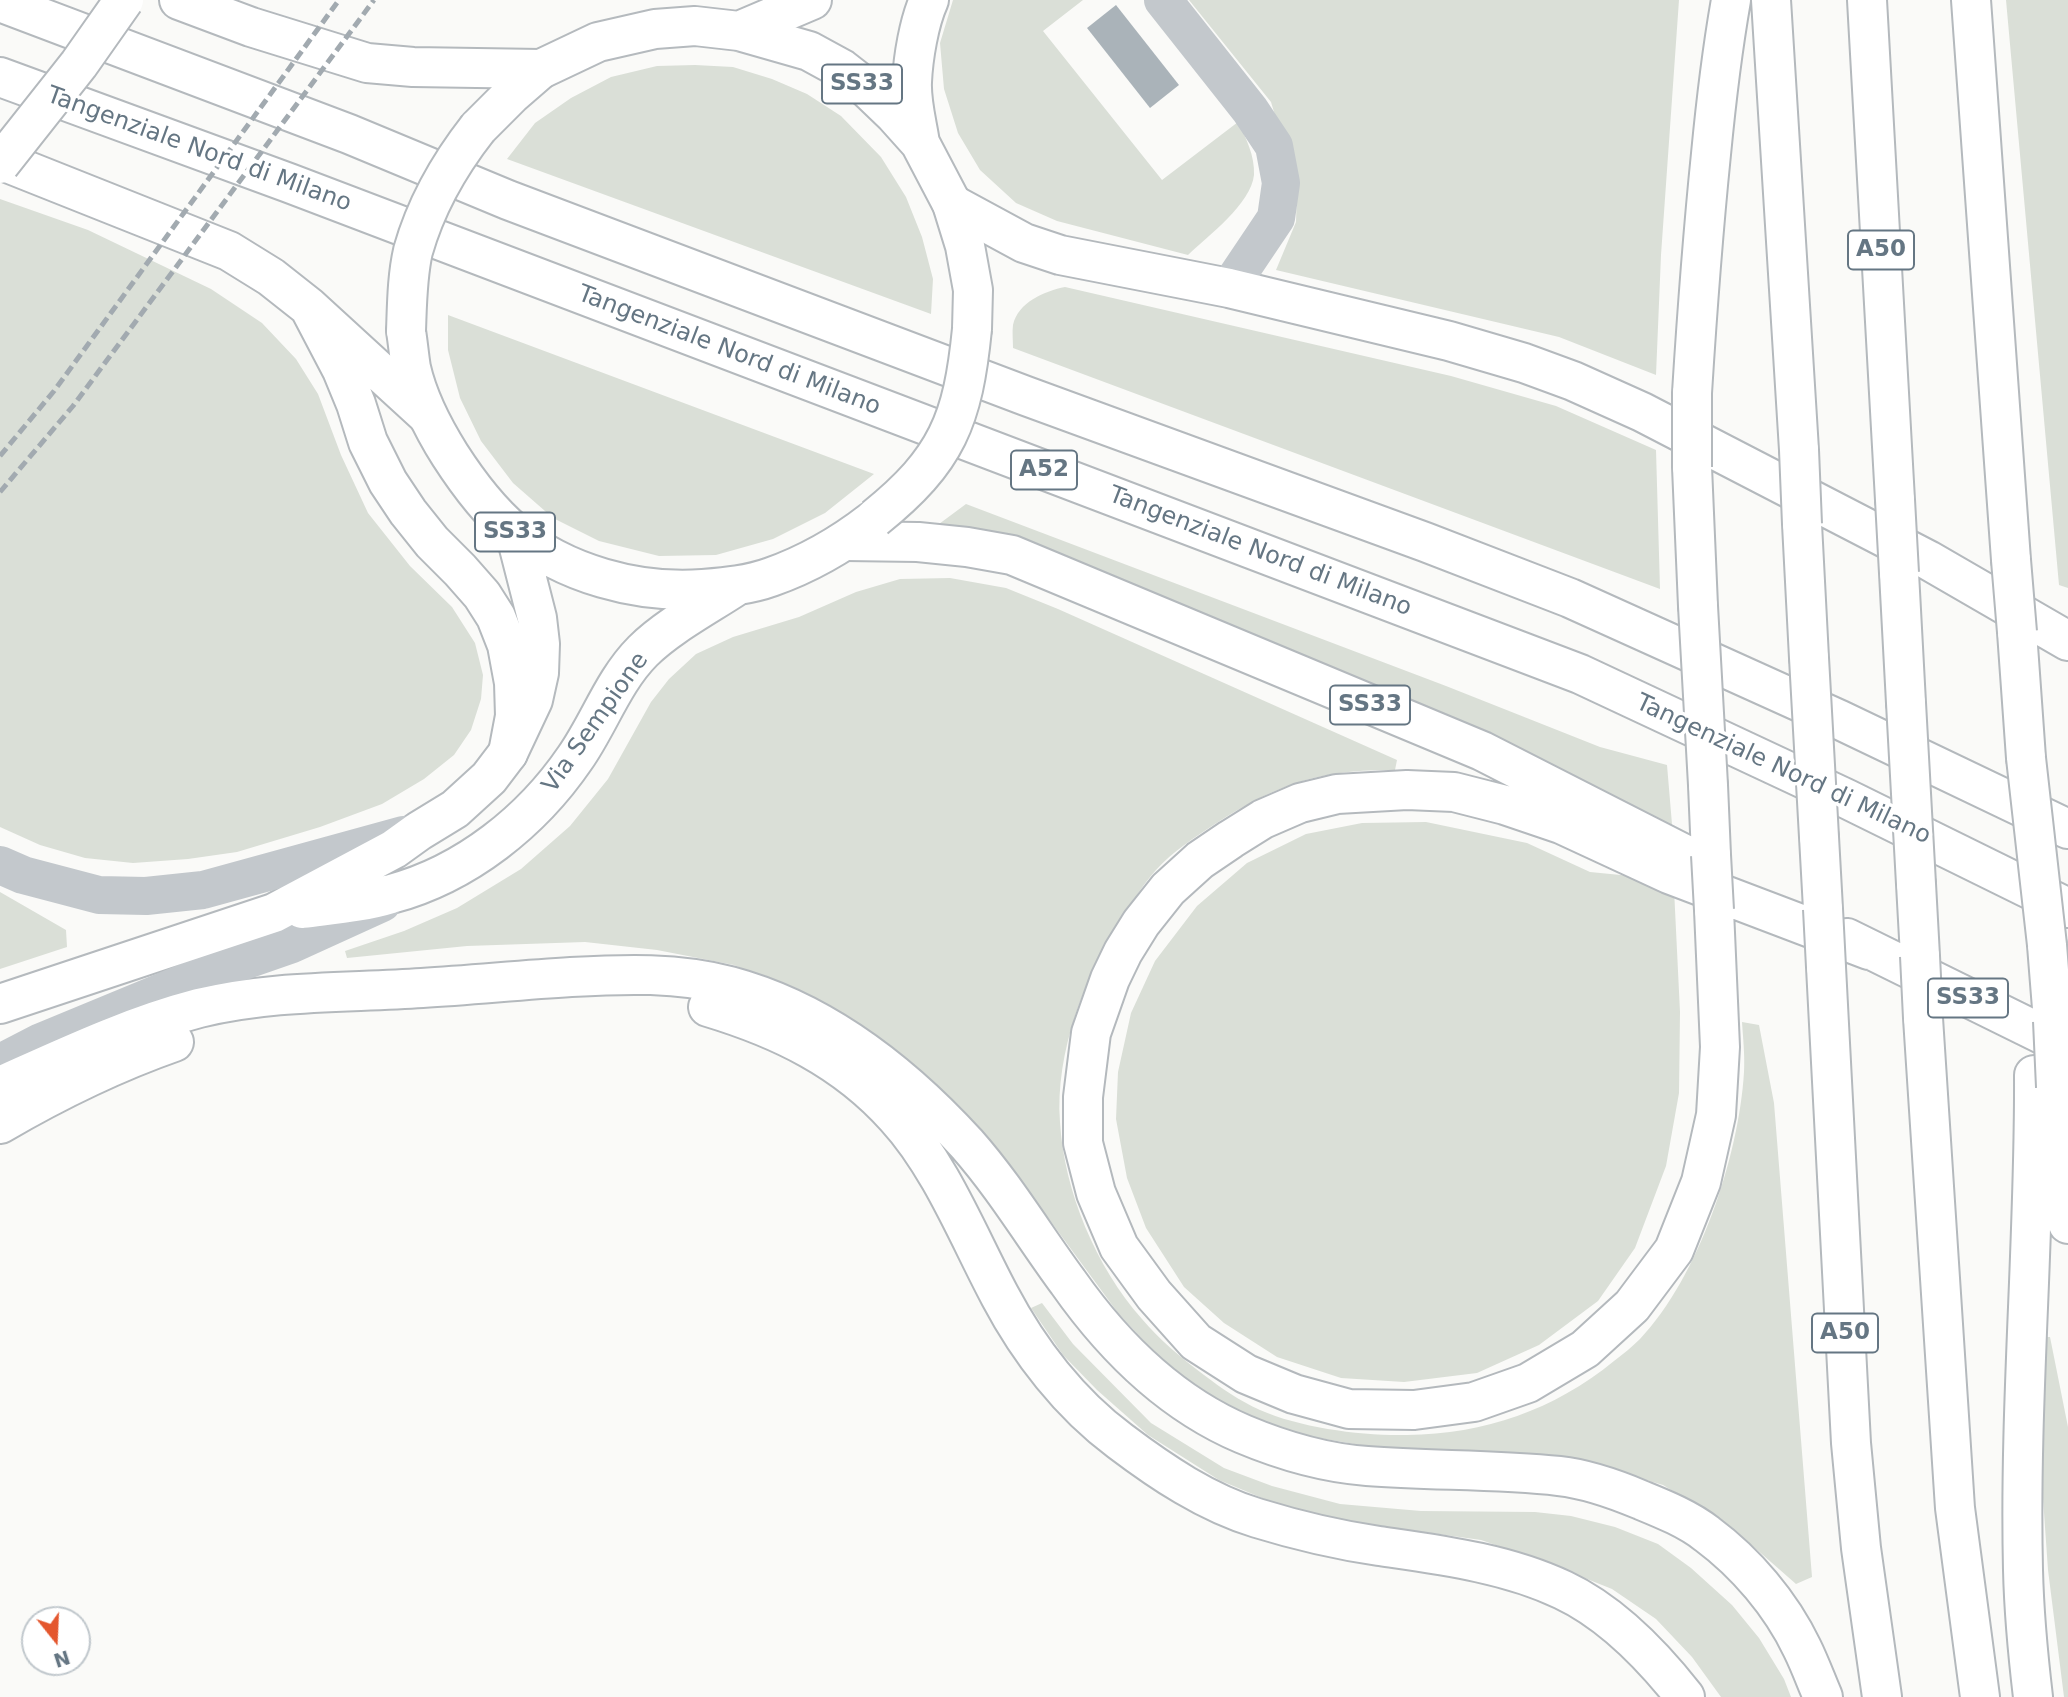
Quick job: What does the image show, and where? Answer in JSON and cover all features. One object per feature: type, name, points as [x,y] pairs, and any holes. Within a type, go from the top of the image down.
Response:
[{"type":"main road","points":[[124,0],[79,64],[0,162],[229,251],[271,277],[309,307],[427,415]]},
{"type":"main road","points":[[179,0],[251,27],[367,63],[413,68],[541,69]]},
{"type":"main road","points":[[739,31],[812,0]]},
{"type":"main road","points":[[920,143],[912,84],[916,48],[929,0]]},
{"type":"main road","points":[[1731,0],[1721,51],[1698,283],[1692,393],[1692,467],[1698,606],[1707,785],[1711,855],[1714,910],[1720,1047],[1716,1115],[1701,1182],[1674,1250],[1632,1306],[1586,1349],[1528,1383],[1474,1402],[1414,1410],[1349,1409],[1294,1394],[1246,1374],[1196,1342],[1154,1296],[1119,1247],[1096,1193],[1083,1143],[1083,1097],[1091,1033],[1110,979],[1123,952],[1141,923],[1176,882],[1200,860],[1263,819],[1300,803],[1337,794],[1407,790],[1454,792],[1505,805],[1561,824],[1669,874],[1869,950]]},
{"type":"main road","name":"A50","points":[[1771,0],[1799,450],[1851,1443],[1861,1548],[1882,1697]]},
{"type":"main road","name":"A50","points":[[1867,0],[1895,500],[1913,567],[1906,703],[1923,1018],[1955,1508],[1980,1697]]},
{"type":"main road","points":[[1970,0],[2039,942],[2052,1027],[2034,1156],[2022,1507],[2023,1573],[2033,1697]]},
{"type":"main road","name":"A52","points":[[0,2],[349,134],[508,200],[1570,598],[1840,720],[2068,829]]},
{"type":"main road","name":"SS33","points":[[695,26],[739,31],[809,51],[842,69],[869,90],[920,143],[952,204],[965,246],[972,290],[972,329],[965,384],[946,442],[929,467],[901,498],[846,541],[809,562],[768,578],[736,586],[687,590],[651,588],[576,568],[538,550],[488,507],[461,472],[427,415],[411,368],[406,331],[413,252],[441,181],[478,128],[541,69],[598,42],[655,29],[695,26]]},
{"type":"main road","name":"Tangenziale Nord di Milano","points":[[0,77],[289,183],[1580,674],[1847,799],[2068,908]]},
{"type":"main road","points":[[952,204],[1024,243],[1060,255],[1229,288],[1449,341],[1573,381],[1642,412],[1913,567],[2068,641]]},
{"type":"main road","points":[[309,307],[342,370],[368,442],[388,482],[408,512],[482,595],[496,617],[507,645],[514,683],[515,716],[508,753]]},
{"type":"main road","name":"Via Sempione","points":[[0,1004],[274,913],[394,849],[455,809],[489,778],[508,753],[533,700],[539,673],[537,618],[514,532]]},
{"type":"main road","name":"SS33","points":[[846,541],[918,542],[1012,555],[1482,751],[1869,950],[2052,1027]]},
{"type":"main road","points":[[1913,567],[2068,620]]},
{"type":"main road","name":"Via Sempione","points":[[274,913],[351,903],[392,894],[430,880],[464,863],[498,840],[544,799],[577,755],[626,671],[644,650],[736,586]]},
{"type":"main road","points":[[0,1124],[98,1073],[146,1052],[245,1021],[358,997],[418,989],[609,975],[683,977],[727,985],[767,998],[802,1014],[849,1041],[895,1074],[930,1104],[1001,1185],[1070,1286],[1110,1336],[1149,1375],[1191,1406],[1243,1434],[1302,1454],[1362,1466],[1566,1476],[1615,1489],[1660,1508],[1704,1531],[1737,1560],[1772,1598],[1801,1645],[1823,1697]]},
{"type":"main road","points":[[537,979],[639,989],[705,1005],[747,1018],[824,1055],[876,1095],[921,1148],[968,1230],[1001,1298],[1036,1354],[1066,1391],[1119,1441],[1203,1496],[1254,1517],[1332,1537],[1476,1562],[1562,1590],[1593,1607],[1629,1637],[1664,1670],[1685,1697]]},
{"type":"main road","points":[[0,1086],[94,1044],[199,1009],[252,998],[300,993],[418,989]]},
{"type":"main road","points":[[2045,1081],[2059,1154],[2068,1224]]},
{"type":"street","points":[[1163,0],[1275,146],[1281,183],[1276,218],[1229,288]]},
{"type":"street","points":[[0,865],[23,876],[99,895],[146,897],[203,890],[419,831]]},
{"type":"street","points":[[0,1063],[41,1042],[203,975],[292,944],[430,880]]},
{"type":"shaded area","points":[[953,0],[1083,0],[1043,31],[1162,180],[1238,122],[1249,147],[1254,168],[1251,186],[1245,197],[1227,219],[1188,255],[1057,221],[1016,203],[980,170],[958,133],[944,89],[940,43]]},
{"type":"shaded area","points":[[1189,0],[1679,0],[1661,255],[1656,375],[1559,337],[1276,270],[1296,222],[1297,188],[1271,102]]},
{"type":"shaded area","points":[[2006,0],[2068,0],[2068,588],[2059,585]]},
{"type":"shaded area","points":[[657,66],[733,67],[807,94],[841,116],[881,157],[906,197],[922,237],[933,279],[931,314],[507,159],[535,123],[571,98],[611,77]]},
{"type":"shaded area","points":[[0,199],[88,230],[211,289],[262,323],[296,359],[318,394],[341,455],[368,513],[410,566],[452,607],[475,643],[483,675],[481,699],[471,730],[454,755],[424,779],[382,804],[320,827],[237,852],[188,859],[133,863],[85,858],[40,845],[0,827]]},
{"type":"shaded area","points":[[1065,287],[1451,376],[1556,406],[1656,450],[1660,589],[1013,348],[1013,325],[1020,310],[1033,299]]},
{"type":"shaded area","points":[[448,315],[874,474],[825,513],[773,539],[716,555],[659,556],[599,541],[553,518],[513,483],[481,441],[460,398],[448,350]]},
{"type":"shaded area","points":[[966,504],[1600,747],[1667,765],[1673,836],[980,532],[939,524]]},
{"type":"shaded area","points":[[950,578],[1006,588],[1058,609],[1397,760],[1395,770],[1344,772],[1279,789],[1237,810],[1200,834],[1169,857],[1151,875],[1096,964],[1075,1015],[1062,1069],[1060,1122],[1063,1148],[1068,1175],[1085,1227],[1110,1276],[1142,1319],[1210,1380],[1245,1403],[1294,1422],[1371,1434],[1436,1434],[1491,1424],[1543,1406],[1591,1378],[1634,1345],[1661,1313],[1680,1283],[1712,1214],[1734,1140],[1744,1072],[1742,1022],[1759,1025],[1774,1103],[1812,1577],[1796,1584],[1731,1527],[1663,1485],[1588,1463],[1395,1451],[1302,1435],[1240,1412],[1193,1384],[1155,1353],[1118,1313],[1043,1211],[970,1119],[917,1067],[863,1027],[798,991],[734,965],[657,950],[585,942],[467,946],[347,958],[345,951],[404,931],[457,908],[521,869],[570,826],[608,779],[651,702],[669,679],[696,654],[733,637],[799,617],[856,592],[900,579]]},
{"type":"shaded area","points":[[1426,822],[1527,843],[1590,872],[1641,877],[1674,889],[1680,1012],[1679,1093],[1666,1166],[1635,1248],[1598,1301],[1539,1345],[1477,1373],[1404,1382],[1341,1378],[1277,1357],[1224,1323],[1184,1287],[1146,1228],[1127,1178],[1116,1119],[1118,1072],[1131,1013],[1155,961],[1197,906],[1247,863],[1306,834],[1362,823]]},
{"type":"shaded area","points":[[0,892],[66,930],[67,947],[0,969]]},
{"type":"shaded area","points":[[1042,1303],[1073,1344],[1151,1423],[1224,1468],[1272,1486],[1340,1504],[1421,1511],[1535,1512],[1571,1516],[1615,1527],[1658,1544],[1691,1568],[1732,1605],[1759,1638],[1784,1679],[1791,1697],[1721,1697],[1692,1657],[1656,1619],[1612,1589],[1542,1561],[1481,1540],[1338,1520],[1267,1500],[1219,1480],[1148,1435],[1097,1390],[1063,1355],[1031,1308]]},
{"type":"shaded area","points":[[2044,1337],[2050,1337],[2068,1427],[2068,1697],[2064,1697],[2048,1570],[2042,1484]]},
{"type":"building","points":[[1116,5],[1179,85],[1150,108],[1087,28]]},
{"type":"railway","points":[[0,456],[54,391],[339,0]]},
{"type":"railway","points":[[0,492],[73,406],[374,0]]}]
